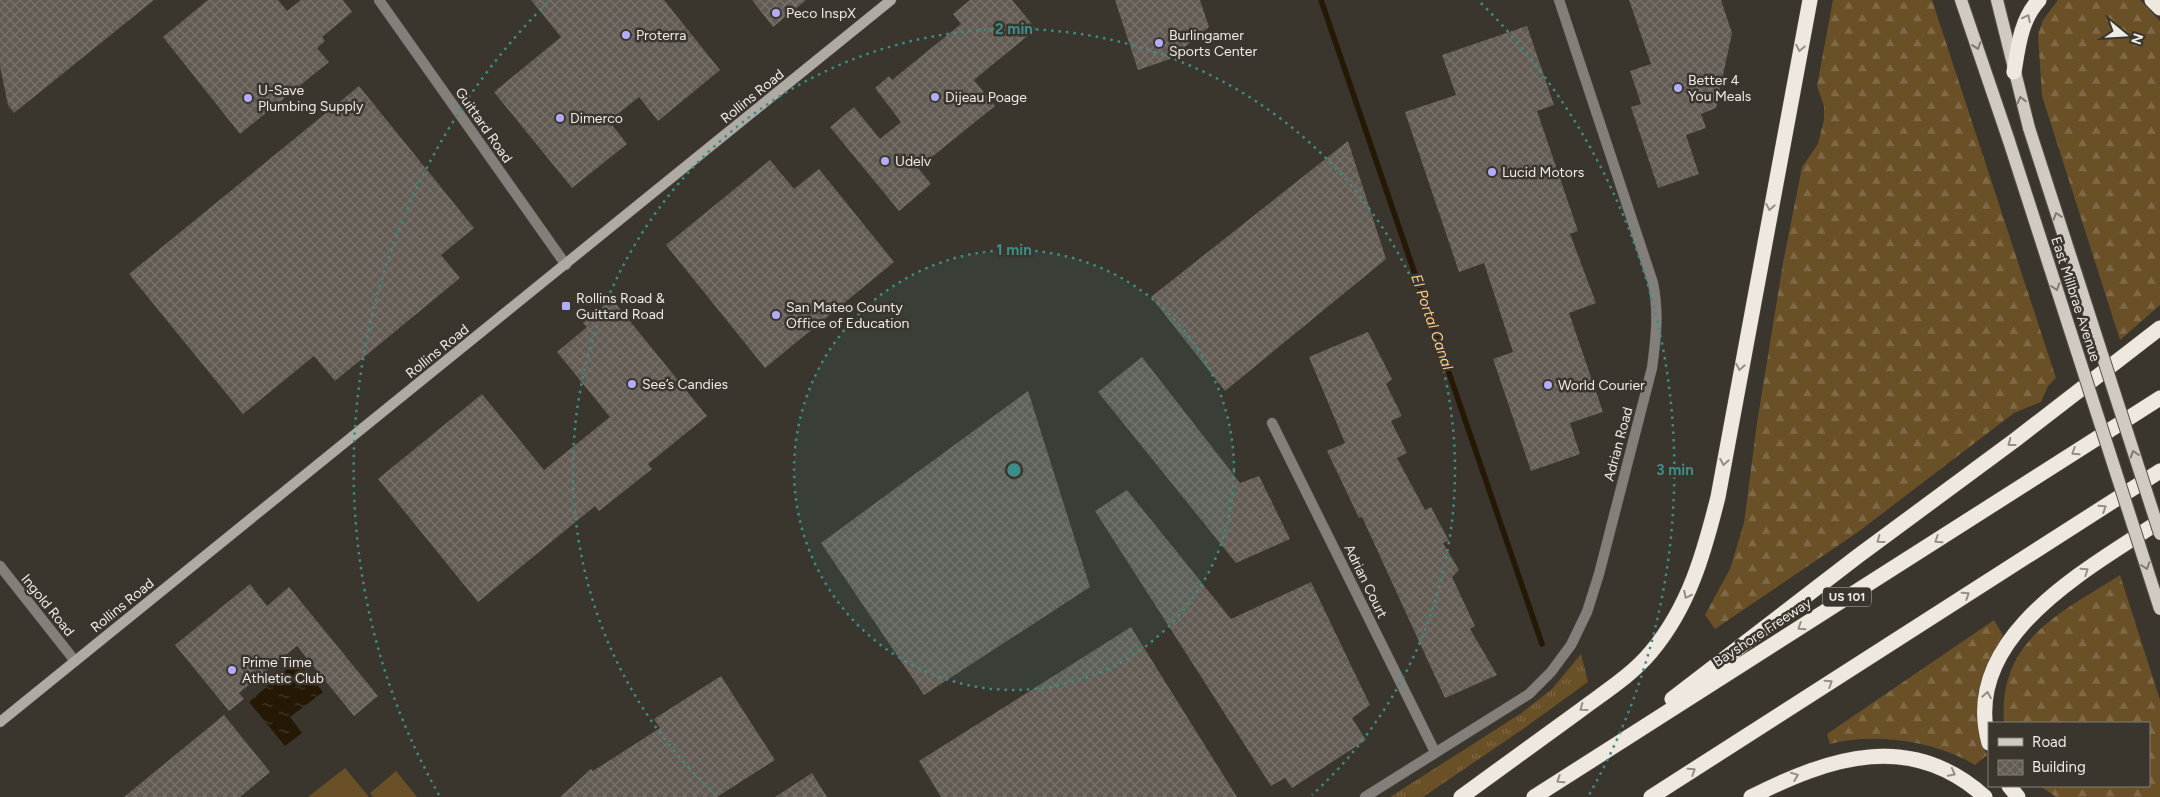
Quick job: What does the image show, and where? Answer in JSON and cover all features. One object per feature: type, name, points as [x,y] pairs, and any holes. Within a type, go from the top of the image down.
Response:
[{"type":"highway","points":[[1461,797],[1622,679],[1651,653],[1674,619],[1692,584],[1705,549],[1718,497],[1810,0]]},
{"type":"highway","points":[[2014,72],[2022,29],[2033,6],[2039,0]]},
{"type":"highway","points":[[2152,0],[2160,8]]},
{"type":"highway","points":[[1591,760],[1858,556],[2015,440],[2160,328]]},
{"type":"highway","name":"Bayshore Freeway","points":[[1534,797],[2160,398]]},
{"type":"highway","points":[[1651,797],[2160,471]]},
{"type":"highway","points":[[1988,739],[1985,723],[1988,690],[1999,658],[2019,630],[2031,615],[2062,587],[2160,521]]},
{"type":"highway","points":[[1751,797],[1824,764],[1855,758],[1886,756],[1914,760],[1942,768],[1970,783],[1985,797]]},
{"type":"highway","points":[[2009,787],[2018,797]]},
{"type":"main road","name":"Rollins Road","points":[[0,722],[891,0]]},
{"type":"main road","name":"East Millbrae Avenue","points":[[1961,0],[2160,609]]},
{"type":"main road","name":"East Millbrae Avenue","points":[[1997,0],[2029,128],[2160,534]]},
{"type":"street","name":"Guittard Road","points":[[379,0],[566,265]]},
{"type":"street","name":"Adrian Road","points":[[1366,797],[1529,694],[1551,672],[1571,645],[1587,612],[1599,574],[1652,368],[1657,335],[1657,300],[1653,283],[1559,0]]},
{"type":"street","name":"Adrian Court","points":[[1272,423],[1436,752]]},
{"type":"street","name":"Ingold Road","points":[[0,566],[76,660]]},
{"type":"green space","points":[[1833,0],[1932,0],[2056,378],[2048,386],[2041,402],[2014,413],[1858,532],[1715,629],[1705,615],[1730,569],[1744,523],[1757,423],[1783,263],[1802,167],[1818,144],[1824,120],[1824,106],[1817,86]]},
{"type":"green space","points":[[2058,0],[2140,0],[2160,21],[2160,305],[2120,340],[2042,96],[2038,35],[2043,20]]},
{"type":"green space","points":[[2120,575],[2160,700],[2160,797],[2056,797],[2041,787],[2150,787],[2150,722],[2004,722],[2005,694],[2011,670],[2022,650],[2037,632],[2075,603]]},
{"type":"green space","points":[[1994,620],[2003,635],[1994,650],[1982,679],[1979,694],[1978,723],[1987,755],[1975,765],[1942,750],[1904,741],[1866,739],[1847,740],[1830,744],[1827,734]]},
{"type":"green space","points":[[1581,654],[1588,682],[1423,797],[1390,797],[1520,714],[1552,689]]},
{"type":"green space","points":[[345,768],[369,797],[308,797]]},
{"type":"green space","points":[[396,771],[417,797],[373,797],[370,793]]},
{"type":"water","points":[[296,659],[323,692],[290,717],[302,733],[285,746],[249,702],[293,664],[292,662]]},
{"type":"building","points":[[0,0],[154,0],[14,113],[8,105],[0,66]]},
{"type":"building","name":"U-Save Plumbing Supply","points":[[208,0],[278,0],[287,11],[301,0],[343,0],[352,12],[322,37],[325,41],[317,48],[329,62],[240,134],[163,37]]},
{"type":"building","points":[[531,0],[664,0],[720,70],[658,121],[639,97],[609,121],[627,144],[572,188],[494,92],[561,37]]},
{"type":"building","name":"Peco InspX","points":[[752,0],[806,0],[773,27]]},
{"type":"building","points":[[970,0],[1012,0],[1036,29],[974,80],[995,106],[918,168],[931,184],[899,211],[830,127],[854,107],[880,139],[901,122],[875,88],[889,76],[892,80],[961,24],[953,14]]},
{"type":"building","name":"Burlingamer Sports Center","points":[[1115,0],[1200,0],[1209,27],[1170,59],[1138,70]]},
{"type":"building","name":"Better 4 You Meals","points":[[1629,0],[1721,0],[1732,33],[1716,108],[1701,114],[1706,128],[1686,135],[1699,174],[1658,188],[1631,107],[1641,104],[1630,71],[1651,64]]},
{"type":"building","points":[[1527,26],[1554,105],[1537,111],[1578,231],[1570,234],[1596,303],[1569,313],[1603,412],[1570,423],[1580,454],[1531,471],[1493,359],[1513,352],[1484,263],[1459,272],[1405,112],[1456,95],[1442,55]]},
{"type":"building","points":[[359,86],[474,228],[441,255],[460,278],[335,381],[314,356],[243,414],[129,274]]},
{"type":"building","points":[[1348,141],[1386,259],[1225,391],[1151,297]]},
{"type":"building","name":"San Mateo County Office of Education","points":[[770,160],[794,189],[819,169],[894,262],[765,368],[666,245]]},
{"type":"building","points":[[612,299],[707,416],[648,464],[652,469],[599,511],[595,506],[478,602],[378,479],[482,394],[544,470],[610,417],[557,352],[587,327],[583,323]]},
{"type":"building","points":[[1368,332],[1392,379],[1386,384],[1402,416],[1391,421],[1407,453],[1397,458],[1425,510],[1431,507],[1449,541],[1443,543],[1459,570],[1452,577],[1475,626],[1470,629],[1497,675],[1445,698],[1362,517],[1359,518],[1327,451],[1345,443],[1309,357]]},
{"type":"building","points":[[1142,357],[1240,483],[1259,476],[1290,539],[1236,563],[1098,392]]},
{"type":"building","points":[[1028,391],[1090,587],[924,695],[821,543]]},
{"type":"building","points":[[1127,490],[1231,619],[1311,582],[1370,705],[1352,718],[1366,740],[1292,788],[1285,778],[1271,786],[1095,511]]},
{"type":"building","name":"Prime Time Athletic Club","points":[[250,584],[267,606],[289,587],[378,696],[354,716],[297,646],[239,693],[244,699],[229,711],[175,645]]},
{"type":"building","points":[[1131,627],[1237,797],[941,797],[919,761]]},
{"type":"building","points":[[721,676],[775,760],[717,797],[560,797],[591,769],[593,771],[660,728],[654,719]]},
{"type":"building","points":[[224,715],[270,772],[240,797],[124,797]]},
{"type":"building","points":[[812,773],[827,797],[775,797]]},
{"type":"waterway","name":"El Portal Canal","points":[[1321,0],[1542,644]]},
{"type":"place","name":"Peco InspX","points":[[776,13]]},
{"type":"place","name":"Proterra","points":[[626,35]]},
{"type":"place","name":"Burlingamer Sports Center","points":[[1159,43]]},
{"type":"place","name":"Better 4 You Meals","points":[[1678,88]]},
{"type":"place","name":"Dijeau Poage","points":[[935,97]]},
{"type":"place","name":"U-Save Plumbing Supply","points":[[248,98]]},
{"type":"place","name":"Dimerco","points":[[560,118]]},
{"type":"place","name":"Udelv","points":[[885,161]]},
{"type":"place","name":"Lucid Motors","points":[[1492,172]]},
{"type":"place","name":"Rollins Road & Guittard Road","points":[[566,306]]},
{"type":"place","name":"San Mateo County Office of Education","points":[[776,315]]},
{"type":"place","name":"See’s Candies","points":[[632,384]]},
{"type":"place","name":"World Courier","points":[[1548,385]]},
{"type":"place","name":"Prime Time Athletic Club","points":[[232,670]]}]
